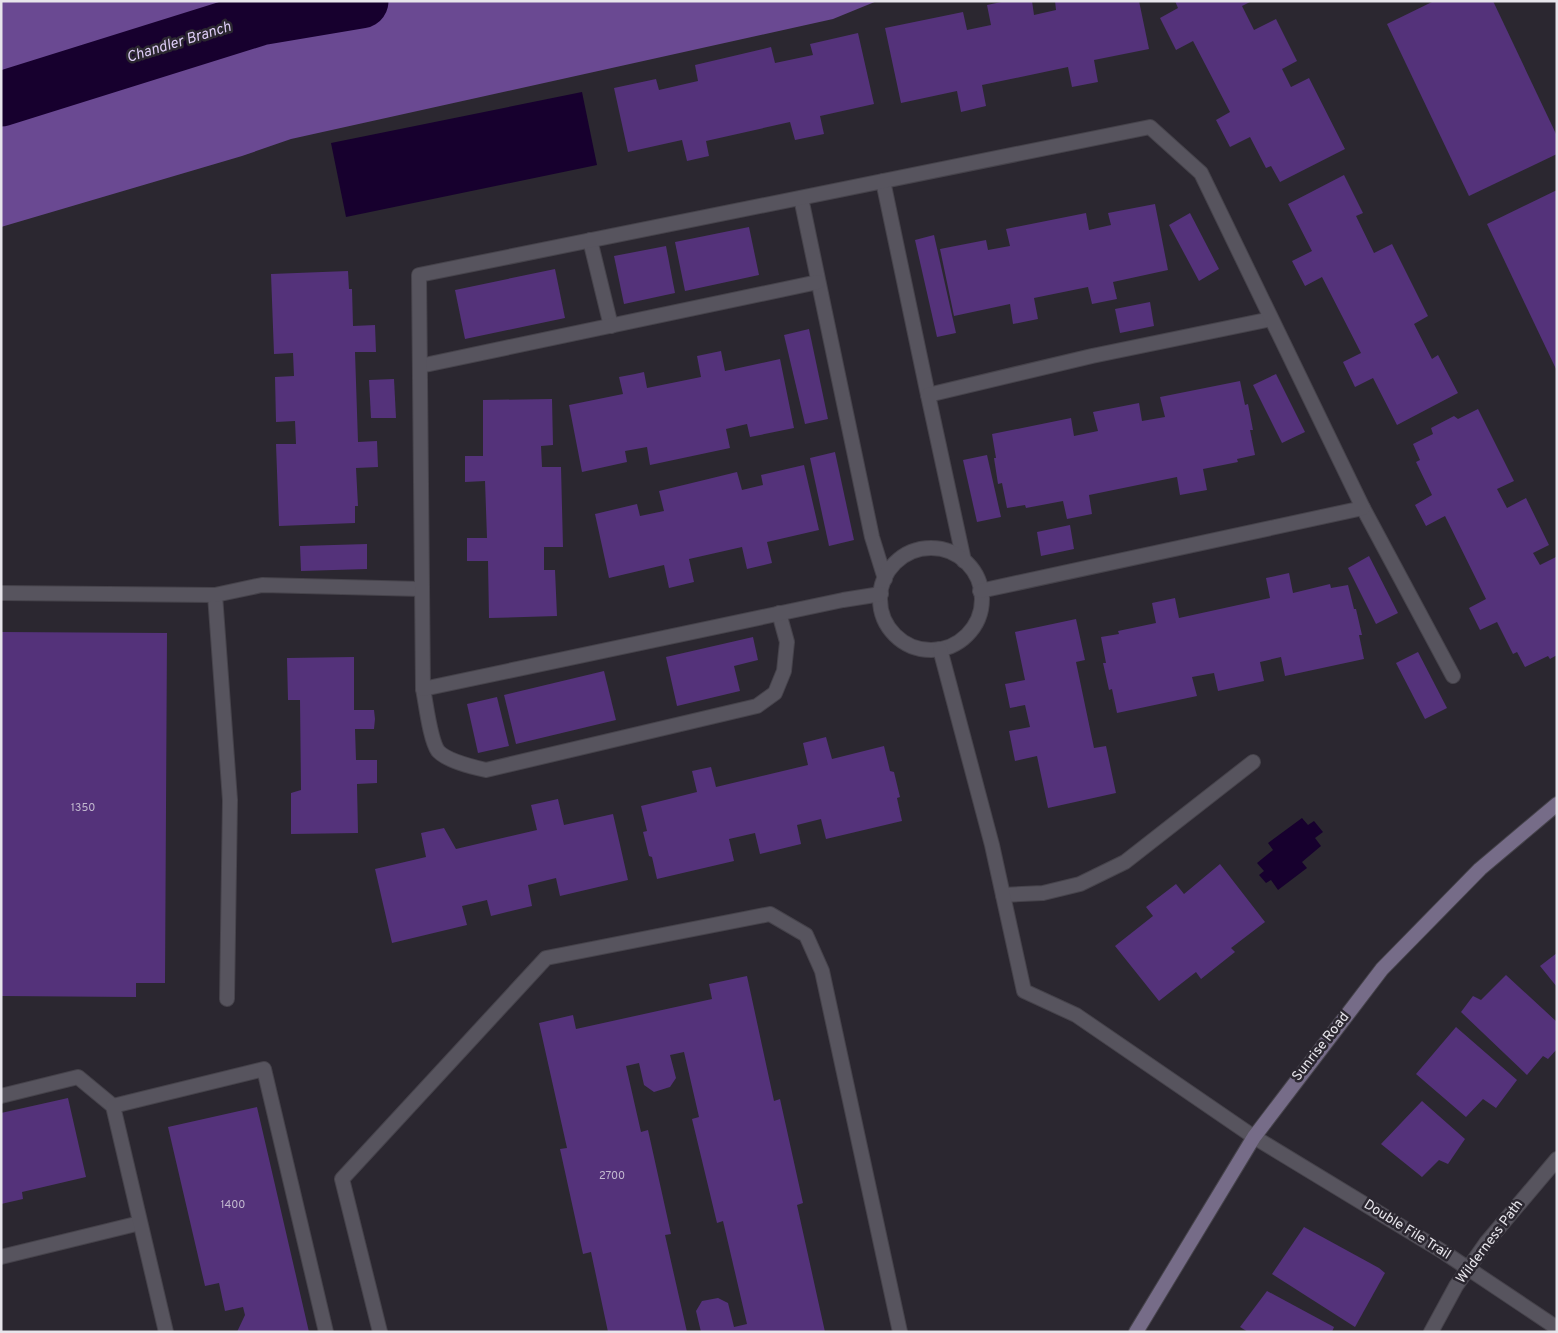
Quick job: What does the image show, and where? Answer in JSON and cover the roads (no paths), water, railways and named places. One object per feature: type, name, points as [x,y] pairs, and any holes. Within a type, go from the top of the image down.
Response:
[{"type":"main road","name":"Sunrise Road","points":[[1136,1332],[1254,1137],[1382,969],[1480,869],[1557,804]]},
{"type":"street","points":[[779,613],[788,642],[784,671],[775,693],[757,706],[486,770],[460,764],[438,751],[432,734],[423,689],[419,275],[1150,127],[1201,173],[1362,508],[1453,676]]},
{"type":"street","points":[[883,181],[964,560]]},
{"type":"street","points":[[801,198],[872,537],[884,579]]},
{"type":"street","points":[[590,240],[611,326]]},
{"type":"street","points":[[420,366],[818,282]]},
{"type":"street","points":[[928,394],[1092,356],[1271,319]]},
{"type":"street","points":[[980,591],[1362,508]]},
{"type":"street","points":[[937,548],[951,552],[964,560],[973,571],[980,585],[981,600],[979,613],[966,635],[956,643],[931,650],[919,649],[907,644],[896,636],[882,614],[880,602],[884,579],[896,562],[908,553],[922,549],[937,548]]},
{"type":"street","points":[[1,593],[215,595],[262,585],[422,588]]},
{"type":"street","points":[[423,689],[779,613],[881,594]]},
{"type":"street","points":[[215,595],[230,800],[227,999]]},
{"type":"street","points":[[940,649],[992,845],[1003,895],[1043,894],[1080,884],[1125,862],[1253,762]]},
{"type":"street","name":"Double File Trail","points":[[1003,895],[1024,991],[1076,1015],[1254,1137],[1468,1268],[1557,1328]]},
{"type":"street","points":[[380,1332],[342,1179],[546,958],[770,914],[806,935],[822,971],[900,1332]]},
{"type":"street","points":[[113,1106],[264,1068],[326,1332]]},
{"type":"street","points":[[1,1096],[78,1077],[113,1106],[166,1332]]},
{"type":"street","name":"Wilderness Path","points":[[1431,1332],[1456,1286],[1486,1243],[1557,1159]]},
{"type":"street","points":[[1,1256],[140,1223]]},
{"type":"waterway","name":"Chandler Branch","points":[[1,99],[260,18],[361,1]]}]
